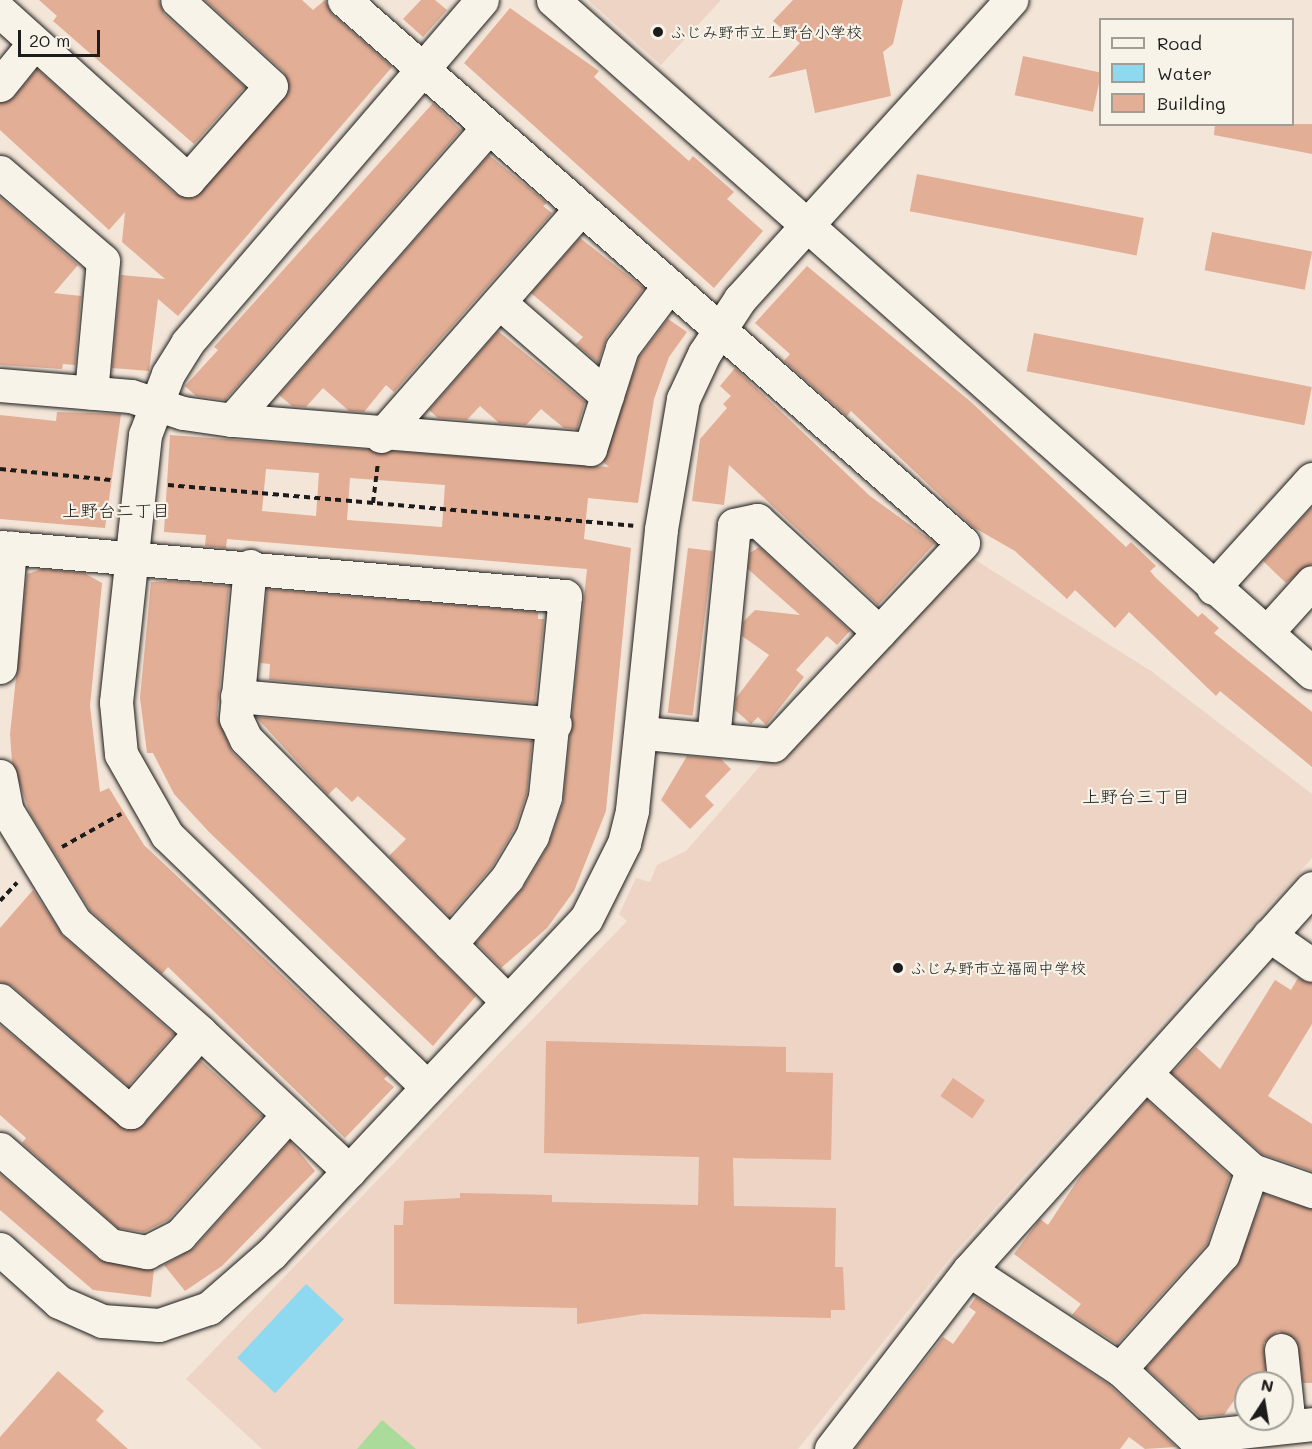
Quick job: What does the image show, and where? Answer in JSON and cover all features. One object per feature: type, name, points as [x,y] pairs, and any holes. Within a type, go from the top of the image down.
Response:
[{"type":"street","points":[[0,11],[188,180],[271,86],[177,0]]},
{"type":"street","points":[[344,0],[486,130],[720,329],[963,543],[773,745],[643,733]]},
{"type":"street","points":[[426,1086],[167,836],[138,791],[121,754],[116,702],[138,482],[156,404],[188,343],[482,0]]},
{"type":"street","points":[[553,0],[1213,588],[1312,673]]},
{"type":"street","points":[[0,1249],[78,1312],[127,1326],[159,1325],[209,1308],[236,1289],[586,919],[608,881],[627,832],[643,733],[661,529],[683,399],[720,329],[807,225],[1011,0]]},
{"type":"street","points":[[0,85],[34,43]]},
{"type":"street","points":[[232,420],[486,130]]},
{"type":"street","points":[[0,172],[103,261],[91,392]]},
{"type":"street","points":[[381,436],[579,211]]},
{"type":"street","points":[[0,385],[91,392],[232,420],[381,436],[590,449],[622,348],[668,287]]},
{"type":"street","points":[[499,302],[607,396]]},
{"type":"street","points":[[1213,588],[1312,479]]},
{"type":"street","points":[[713,739],[734,525],[757,520],[879,632]]},
{"type":"street","points":[[0,667],[5,547],[250,566],[565,596],[555,724],[545,797],[532,836],[507,878],[450,944]]},
{"type":"street","points":[[250,566],[236,718],[246,739],[507,1001]]},
{"type":"street","points":[[1267,632],[1312,582]]},
{"type":"street","points":[[237,696],[555,724]]},
{"type":"street","points":[[0,776],[8,811],[75,922],[200,1032],[349,1171]]},
{"type":"street","points":[[831,1449],[969,1270],[1312,888]]},
{"type":"street","points":[[1269,935],[1312,965]]},
{"type":"street","points":[[0,1000],[130,1112],[200,1032]]},
{"type":"street","points":[[1146,1074],[1252,1170],[1312,1191]]},
{"type":"street","points":[[0,1149],[110,1245],[147,1252],[180,1234],[288,1115]]},
{"type":"street","points":[[1120,1369],[1223,1254],[1252,1170]]},
{"type":"street","points":[[969,1270],[1120,1369],[1189,1443],[1301,1425],[1281,1350]]},
{"type":"path","points":[[373,503],[381,436]]},
{"type":"path","points":[[0,469],[661,529]]},
{"type":"shaded area","name":"ふじみ野市立上野台小学校","points":[[588,0],[721,0],[661,65]]},
{"type":"shaded area","name":"ふじみ野市立福岡中学校","points":[[969,556],[1151,671],[1312,794],[1312,858],[955,1252],[798,1449],[262,1449],[186,1379],[627,921],[619,914],[636,878],[650,882],[657,865],[686,851],[768,757]]},
{"type":"green space","points":[[382,1420],[416,1449],[357,1449]]},
{"type":"water","points":[[306,1284],[344,1319],[275,1393],[237,1358]]},
{"type":"building","points":[[39,0],[159,0],[164,14],[245,87],[194,144],[53,21],[57,16]]},
{"type":"building","points":[[205,0],[302,0],[313,10],[325,0],[332,14],[392,67],[178,316],[158,299],[149,371],[112,368],[121,275],[165,279],[122,242],[125,212],[109,230],[0,130],[0,103],[14,97],[37,69],[175,194],[194,198],[289,89],[284,72]]},
{"type":"building","points":[[421,0],[435,0],[447,10],[423,37],[403,19]]},
{"type":"building","points":[[793,0],[903,0],[893,44],[883,52],[891,96],[815,113],[806,69],[768,78],[800,43],[773,21]]},
{"type":"building","points":[[510,8],[599,71],[594,77],[689,161],[693,156],[734,192],[727,199],[763,231],[714,288],[464,63]]},
{"type":"building","points":[[1023,56],[1099,72],[1093,112],[1015,95]]},
{"type":"building","points":[[433,103],[461,130],[225,400],[196,396],[185,386],[218,350],[214,347]]},
{"type":"building","points":[[1312,124],[1312,154],[1214,135],[1215,126]]},
{"type":"building","points":[[489,155],[547,203],[543,206],[552,213],[394,392],[386,385],[364,412],[349,411],[323,388],[306,407],[292,406],[279,395]]},
{"type":"building","points":[[917,174],[1144,218],[1137,255],[910,211]]},
{"type":"building","points":[[0,197],[78,265],[54,293],[81,296],[75,365],[63,364],[62,369],[0,365]]},
{"type":"building","points":[[1212,232],[1312,251],[1305,290],[1205,270]]},
{"type":"building","points":[[580,238],[644,288],[607,337],[598,363],[576,344],[583,337],[531,293]]},
{"type":"building","points":[[807,266],[971,402],[1126,547],[1131,542],[1156,566],[1150,571],[1156,578],[1198,617],[1202,613],[1219,628],[1214,633],[1312,712],[1312,767],[1220,691],[1216,696],[1129,612],[1115,628],[1075,590],[1067,599],[1015,551],[973,527],[851,411],[847,416],[784,361],[790,354],[755,323]]},
{"type":"building","points":[[668,319],[687,332],[669,357],[654,399],[638,503],[588,498],[584,539],[631,548],[606,811],[574,891],[547,928],[501,968],[476,943],[523,888],[548,846],[563,803],[587,569],[227,539],[226,548],[205,546],[206,535],[164,532],[170,435],[609,467],[603,462],[639,357]],"holes":[[[266,469],[319,473],[316,516],[262,511]],[[350,478],[445,485],[442,527],[347,520]]]},
{"type":"building","points":[[498,331],[585,402],[577,429],[564,428],[541,409],[526,425],[499,423],[480,406],[467,420],[438,418],[429,410]]},
{"type":"building","points":[[1034,333],[1312,387],[1304,425],[1027,371]]},
{"type":"building","points":[[735,368],[870,496],[935,543],[878,605],[729,465],[724,505],[692,501],[700,439],[727,408],[723,404],[731,396],[720,386]]},
{"type":"building","points":[[57,412],[121,414],[105,528],[0,519],[0,415],[56,421]]},
{"type":"building","points":[[1312,507],[1312,564],[1286,583],[1263,561]]},
{"type":"building","points":[[759,547],[850,631],[837,645],[827,636],[796,670],[804,677],[766,725],[758,717],[751,724],[735,710],[736,698],[769,655],[742,636],[743,622],[755,610],[800,615],[748,569],[750,553]]},
{"type":"building","points":[[688,548],[713,551],[693,716],[668,713]]},
{"type":"building","points":[[42,569],[84,573],[102,583],[90,706],[100,792],[109,788],[144,845],[388,1075],[384,1079],[394,1087],[345,1138],[168,967],[162,974],[90,910],[30,813],[12,762],[10,734],[27,574]]},
{"type":"building","points":[[170,581],[229,586],[217,716],[232,752],[476,996],[433,1046],[210,833],[174,794],[153,753],[147,753],[140,698],[151,582]]},
{"type":"building","points":[[267,589],[538,612],[538,619],[544,619],[535,703],[269,680],[270,664],[260,663]]},
{"type":"building","points":[[256,717],[532,741],[527,793],[515,828],[492,867],[449,916],[389,856],[406,839],[358,796],[352,802],[336,787],[328,795]]},
{"type":"building","points":[[687,756],[721,759],[731,769],[705,796],[714,805],[690,829],[661,800]]},
{"type":"building","points":[[33,890],[63,936],[174,1034],[128,1086],[12,986],[0,982],[0,928]]},
{"type":"building","points":[[1298,978],[1312,983],[1312,1024],[1268,1096],[1312,1124],[1312,1171],[1262,1154],[1172,1073],[1196,1047],[1220,1069],[1275,980],[1291,990]]},
{"type":"building","points":[[0,1025],[126,1130],[144,1124],[200,1060],[262,1116],[168,1220],[144,1232],[118,1228],[22,1143],[26,1138],[0,1115]]},
{"type":"building","points":[[546,1041],[786,1047],[786,1072],[833,1073],[831,1160],[733,1158],[734,1206],[836,1208],[835,1267],[843,1267],[845,1310],[831,1310],[831,1318],[643,1314],[577,1324],[577,1308],[394,1304],[394,1225],[403,1225],[404,1201],[460,1198],[460,1193],[552,1195],[552,1202],[698,1205],[699,1157],[544,1153]]},
{"type":"building","points":[[953,1078],[985,1100],[972,1118],[940,1096]]},
{"type":"building","points":[[1147,1100],[1230,1176],[1207,1244],[1117,1344],[1072,1315],[1081,1304],[1014,1254],[1040,1219],[1048,1225],[1085,1169]]},
{"type":"building","points":[[290,1141],[315,1171],[222,1266],[185,1291],[164,1265],[194,1248]]},
{"type":"building","points":[[0,1174],[98,1259],[154,1269],[151,1297],[93,1290],[0,1210]]},
{"type":"building","points":[[1264,1194],[1312,1209],[1312,1383],[1303,1383],[1296,1340],[1278,1331],[1264,1343],[1265,1371],[1234,1371],[1234,1400],[1224,1415],[1200,1417],[1146,1368],[1237,1266]]},
{"type":"building","points":[[976,1297],[1108,1384],[1176,1447],[1145,1449],[1129,1437],[1120,1449],[855,1449],[943,1337],[953,1344],[976,1312],[969,1307]]},
{"type":"building","points":[[58,1371],[104,1411],[96,1420],[128,1449],[0,1449],[0,1437]]},
{"type":"place","name":"ふじみ野市立上野台小学校","points":[[658,32]]},
{"type":"place","name":"ふじみ野市立福岡中学校","points":[[898,968]]},
{"type":"district","name":"上野台二丁目","points":[[116,510]]},
{"type":"district","name":"上野台三丁目","points":[[1136,796]]}]
